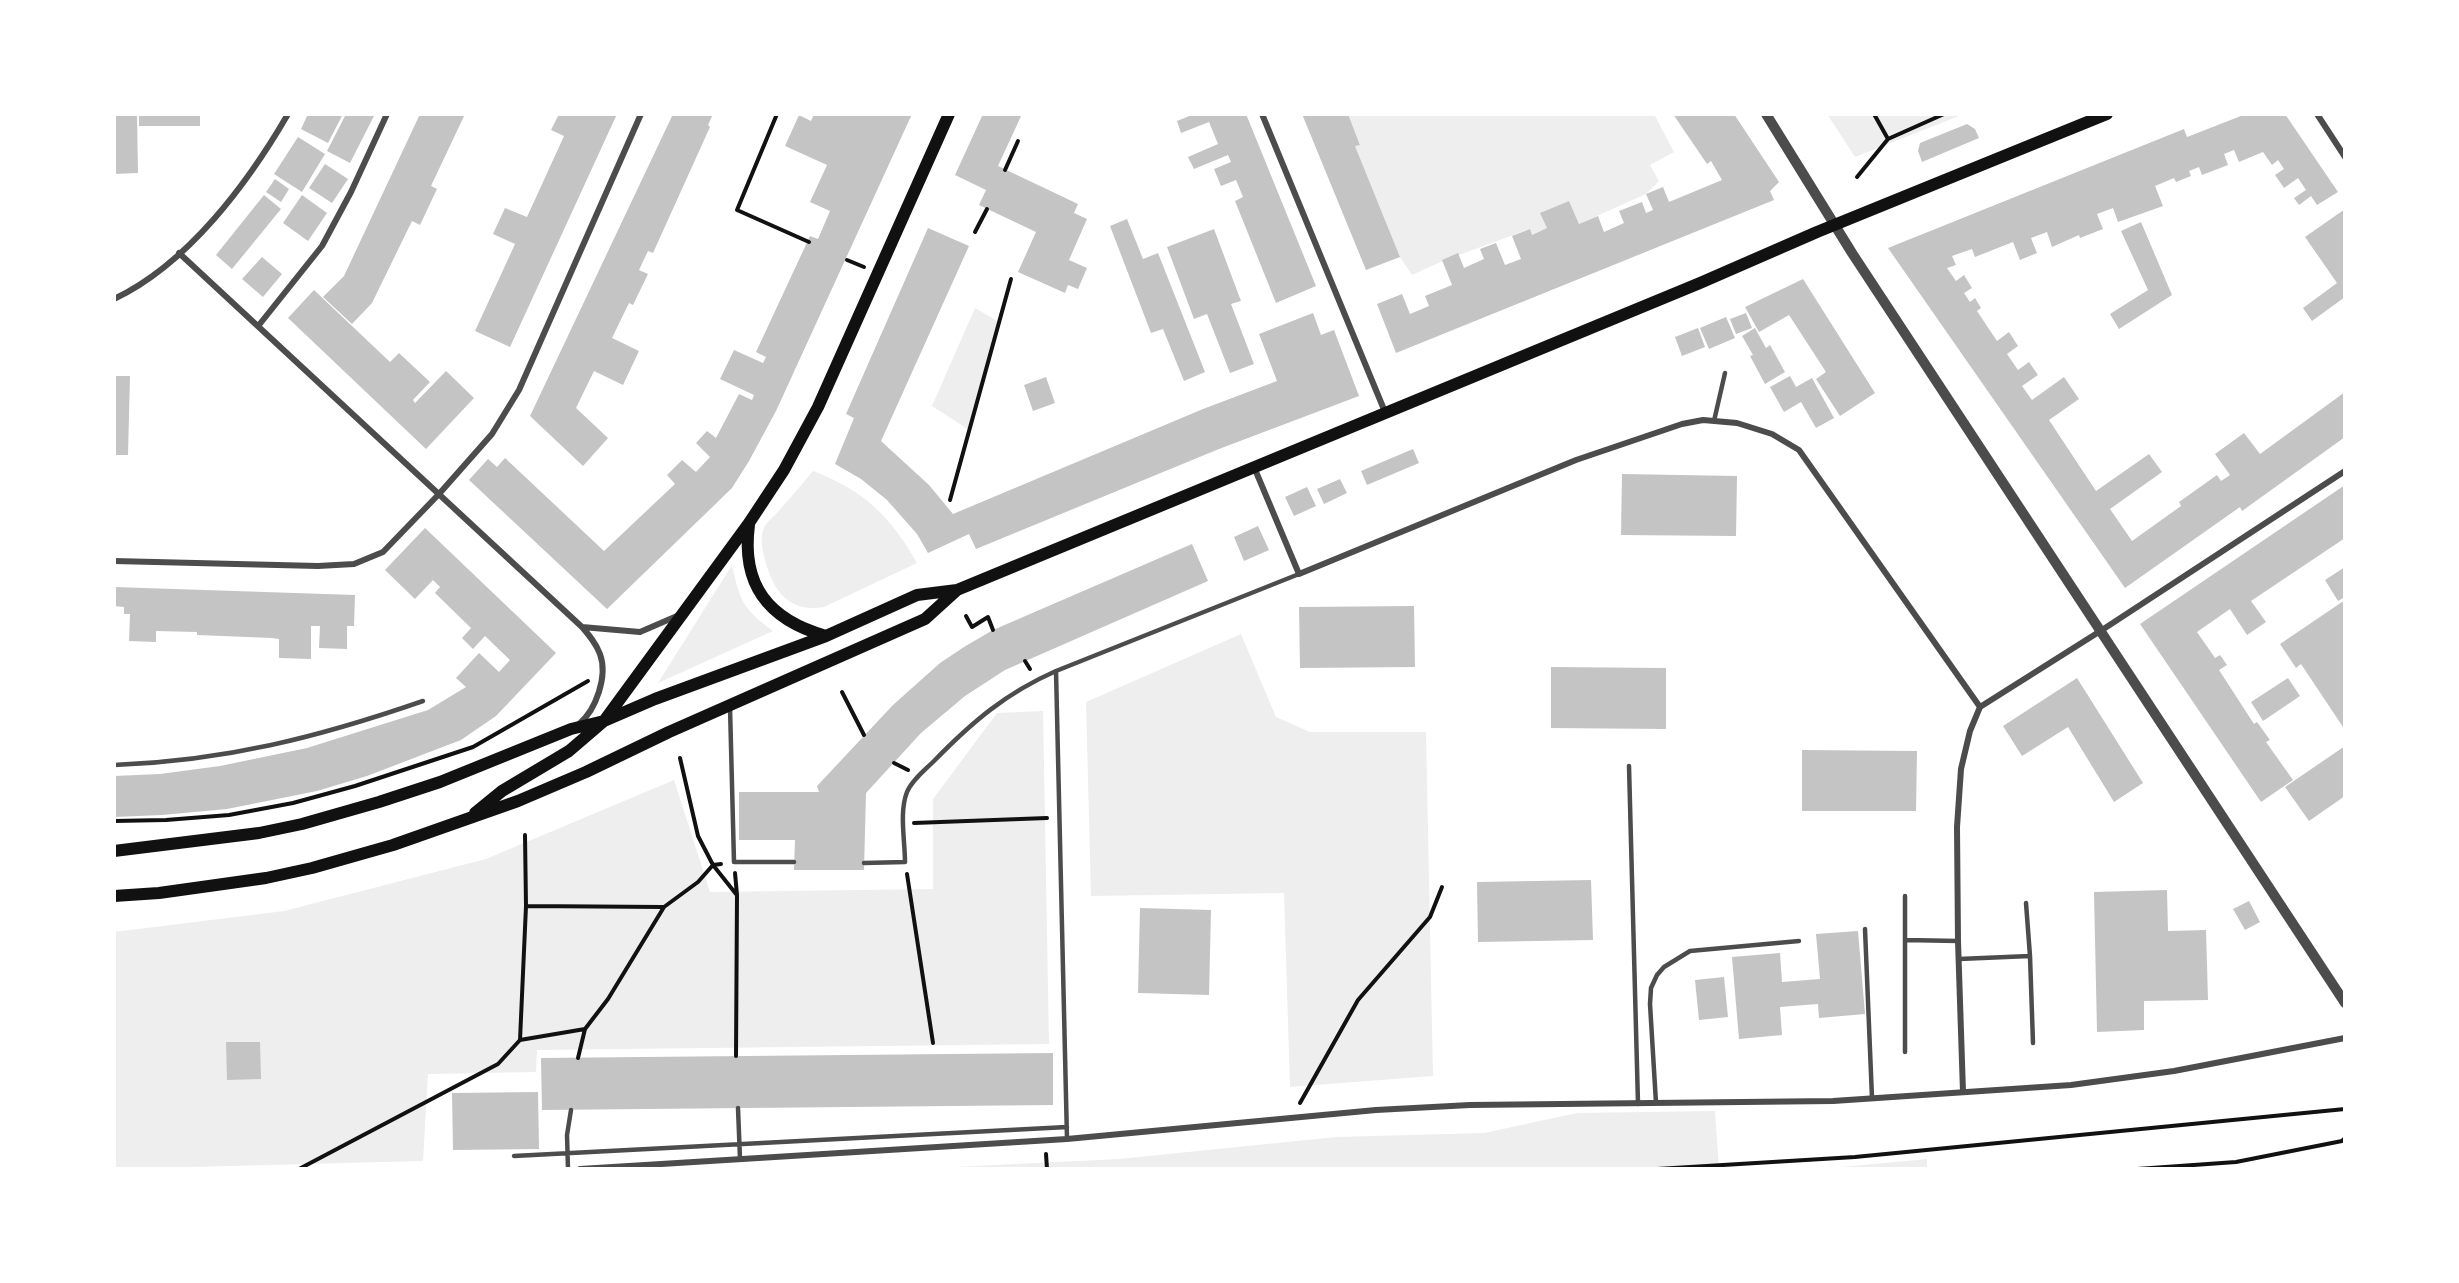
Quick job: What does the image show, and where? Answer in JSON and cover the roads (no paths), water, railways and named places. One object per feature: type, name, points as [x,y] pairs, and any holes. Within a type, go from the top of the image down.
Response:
[{"type":"main road","points":[[470,818],[502,791],[569,751],[604,721],[749,523],[798,446],[837,367],[949,114]]},
{"type":"main road","points":[[114,851],[199,842],[302,824],[441,782],[571,729],[604,721],[655,699],[826,636],[917,595],[957,590],[2107,114]]},
{"type":"main road","points":[[749,523],[747,561],[763,598],[783,618],[809,631],[826,636]]},
{"type":"main road","points":[[114,896],[159,893],[266,878],[312,868],[393,845],[518,801],[586,772],[730,704],[925,619],[957,590]]},
{"type":"street","points":[[114,299],[151,276],[207,227],[252,172],[288,114]]},
{"type":"street","points":[[259,325],[322,246],[351,192],[387,114]]},
{"type":"street","points":[[114,561],[318,566],[354,564],[383,552],[492,434],[519,390],[641,114]]},
{"type":"street","points":[[1262,114],[1385,412]]},
{"type":"street","points":[[1766,114],[1835,225],[2345,1003]]},
{"type":"street","points":[[2317,114],[2345,157]]},
{"type":"street","points":[[179,253],[582,627],[596,644],[602,657],[601,683],[592,706],[582,722],[571,729]]},
{"type":"street","points":[[1254,468],[1299,574],[1585,456],[1682,424],[1714,421],[1749,426],[1784,439],[1798,450],[1980,707]]},
{"type":"street","points":[[1963,1092],[1956,855],[1961,769],[1970,731],[1980,707],[2345,471]]},
{"type":"street","points":[[582,627],[640,632],[685,612]]},
{"type":"street","points":[[580,1169],[1067,1139],[1376,1110],[1470,1105],[1833,1101],[2071,1085],[2174,1071],[2345,1038]]},
{"type":"lane","points":[[1714,421],[1725,373]]},
{"type":"lane","points":[[864,863],[905,862],[904,823],[907,792],[919,775],[952,742],[1000,701],[1019,689],[1056,672],[1299,574]]},
{"type":"lane","points":[[1056,672],[1067,1139]]},
{"type":"lane","points":[[114,765],[210,757],[267,747],[353,725],[423,701]]},
{"type":"lane","points":[[730,704],[734,862],[794,862]]},
{"type":"lane","points":[[1629,766],[1629,838],[1638,1104]]},
{"type":"lane","points":[[1905,897],[1905,1052]]},
{"type":"lane","points":[[2026,903],[2033,1043]]},
{"type":"lane","points":[[1865,929],[1872,1098]]},
{"type":"lane","points":[[1905,940],[1958,941]]},
{"type":"lane","points":[[1656,1103],[1650,1004],[1651,988],[1664,967],[1690,951],[1799,941]]},
{"type":"lane","points":[[1959,959],[2030,956]]},
{"type":"lane","points":[[738,1108],[741,1159]]},
{"type":"lane","points":[[567,1169],[567,1135],[571,1110]]},
{"type":"lane","points":[[514,1156],[1067,1127]]}]
